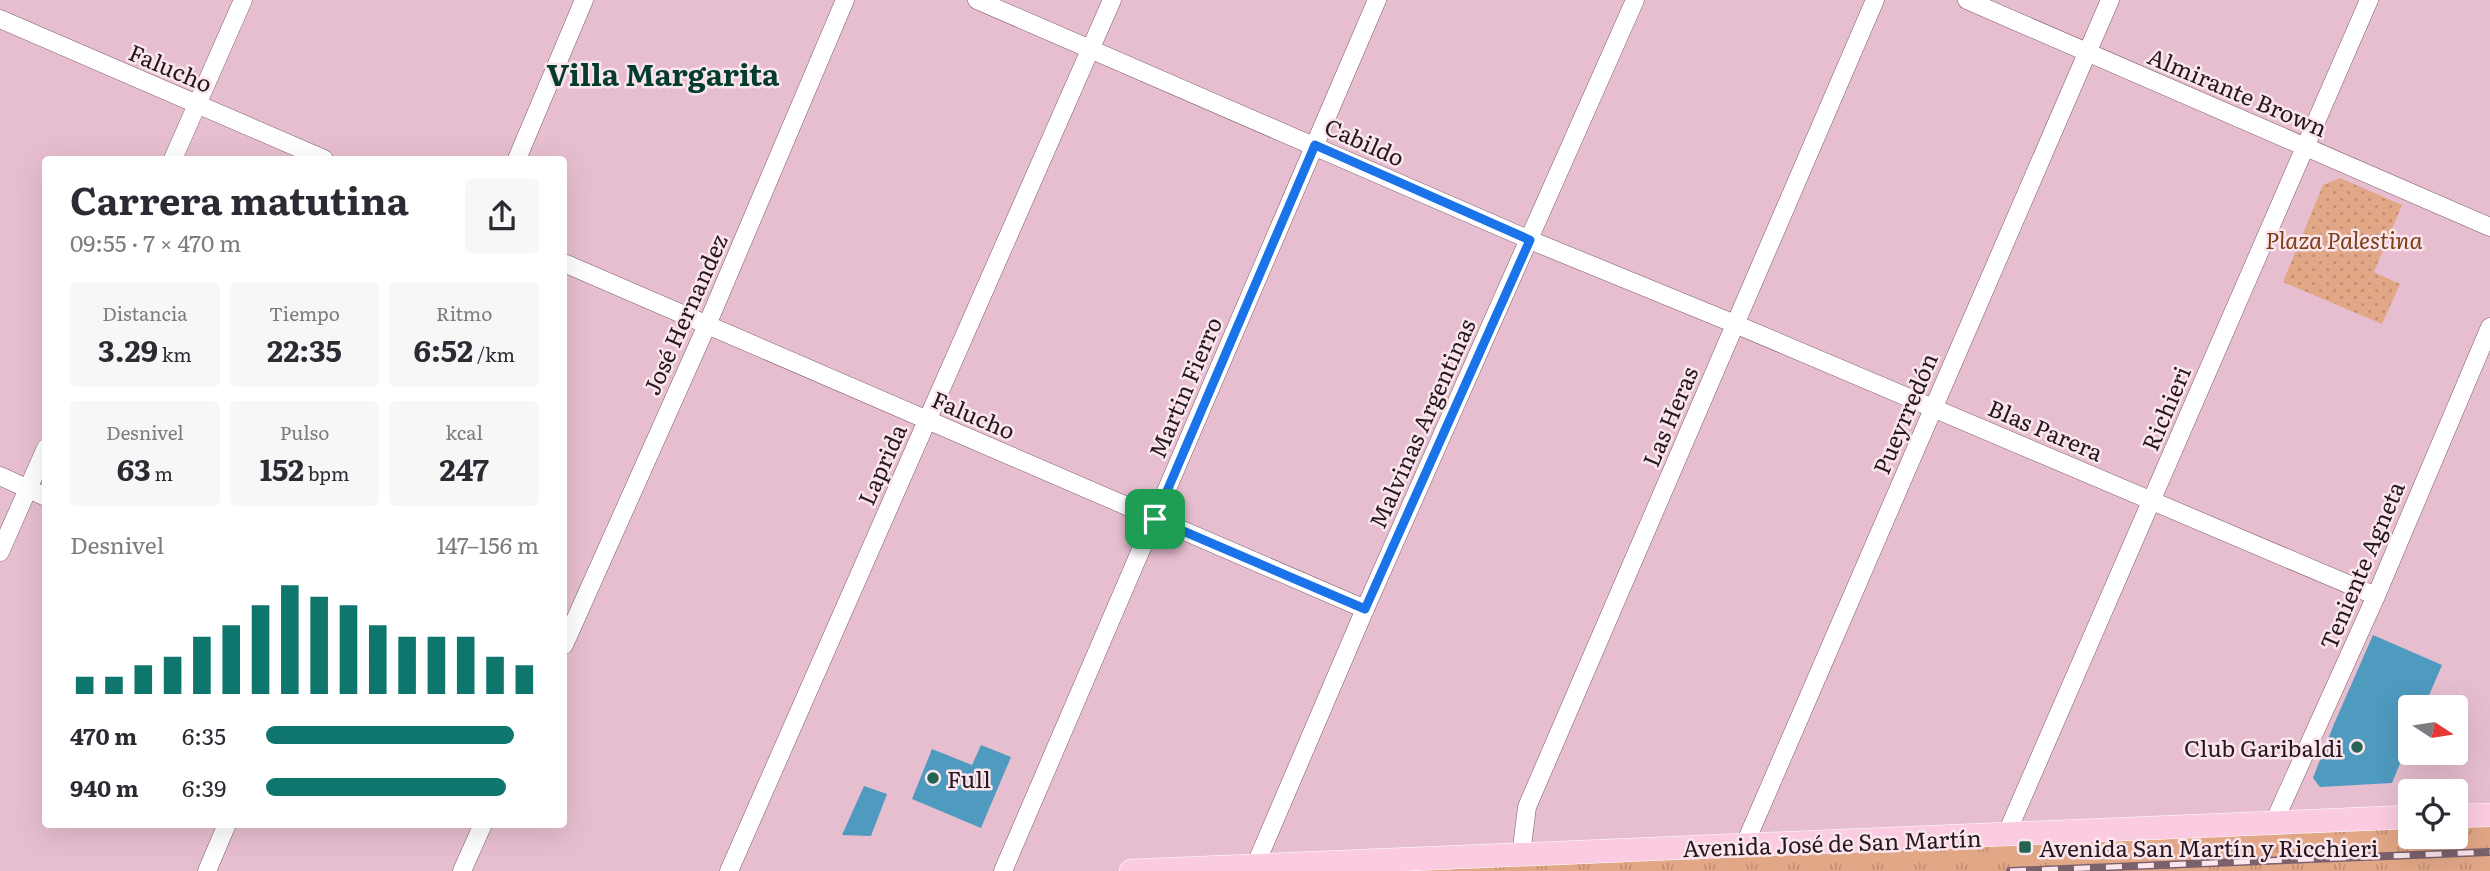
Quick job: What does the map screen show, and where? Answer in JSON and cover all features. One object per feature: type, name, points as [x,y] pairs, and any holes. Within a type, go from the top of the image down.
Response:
[{"type":"main road","points":[[2468,816],[2490,815]]},
{"type":"main road","name":"Avenida José de San Martín","points":[[1131,871],[1255,866],[1345,867],[1521,855],[2398,817]]},
{"type":"street","points":[[174,156],[243,0]]},
{"type":"street","points":[[518,156],[584,0]]},
{"type":"street","name":"José Hernandez","points":[[567,638],[707,325],[845,0]]},
{"type":"street","name":"Cabildo","points":[[977,0],[1530,240],[1735,324]]},
{"type":"street","name":"Laprida","points":[[729,871],[1112,0]]},
{"type":"street","name":"Martin Fierro","points":[[1003,871],[1377,0]]},
{"type":"street","name":"Malvinas Argentinas","points":[[1255,866],[1365,609],[1635,0]]},
{"type":"street","name":"Las Heras","points":[[1521,855],[1527,807],[1875,0]]},
{"type":"street","name":"Almirante Brown","points":[[1967,0],[2490,227]]},
{"type":"street","name":"Pueyrredón","points":[[1744,846],[2110,0]]},
{"type":"street","name":"Richieri","points":[[2006,835],[2369,0]]},
{"type":"street","name":"Falucho","points":[[0,19],[317,156]]},
{"type":"street","name":"Falucho","points":[[567,264],[1365,609]]},
{"type":"street","name":"Blas Parera","points":[[1735,324],[2376,596]]},
{"type":"street","name":"Teniente Agneta","points":[[2274,822],[2376,596],[2490,327]]},
{"type":"street","points":[[0,552],[42,457]]},
{"type":"street","points":[[0,477],[42,495]]},
{"type":"street","points":[[207,871],[225,828]]},
{"type":"street","points":[[462,871],[481,828]]},
{"type":"green space","name":"Plaza Palestina","points":[[2340,178],[2402,205],[2374,272],[2400,284],[2382,324],[2283,282],[2323,185]]},
{"type":"green space","points":[[2490,815],[2490,871],[1131,871],[2398,818],[2398,849],[2468,849],[2468,816]]},
{"type":"building","points":[[2373,635],[2442,665],[2429,695],[2398,695],[2399,765],[2392,783],[2320,787],[2313,778]]},
{"type":"building","points":[[981,745],[1011,757],[981,828],[912,799],[932,749],[972,765]]},
{"type":"building","points":[[864,786],[887,794],[871,836],[842,835]]},
{"type":"railway","points":[[2010,871],[2490,852]]},
{"type":"place","name":"Club Garibaldi","points":[[2357,747]]},
{"type":"place","name":"Full","points":[[933,778]]},
{"type":"place","name":"Avenida San Martín y Ricchieri","points":[[2025,847]]},
{"type":"district","name":"Villa Margarita","points":[[663,73]]},
{"type":"route","points":[[1315,145],[1530,240],[1365,609],[1155,519],[1315,145]]}]
